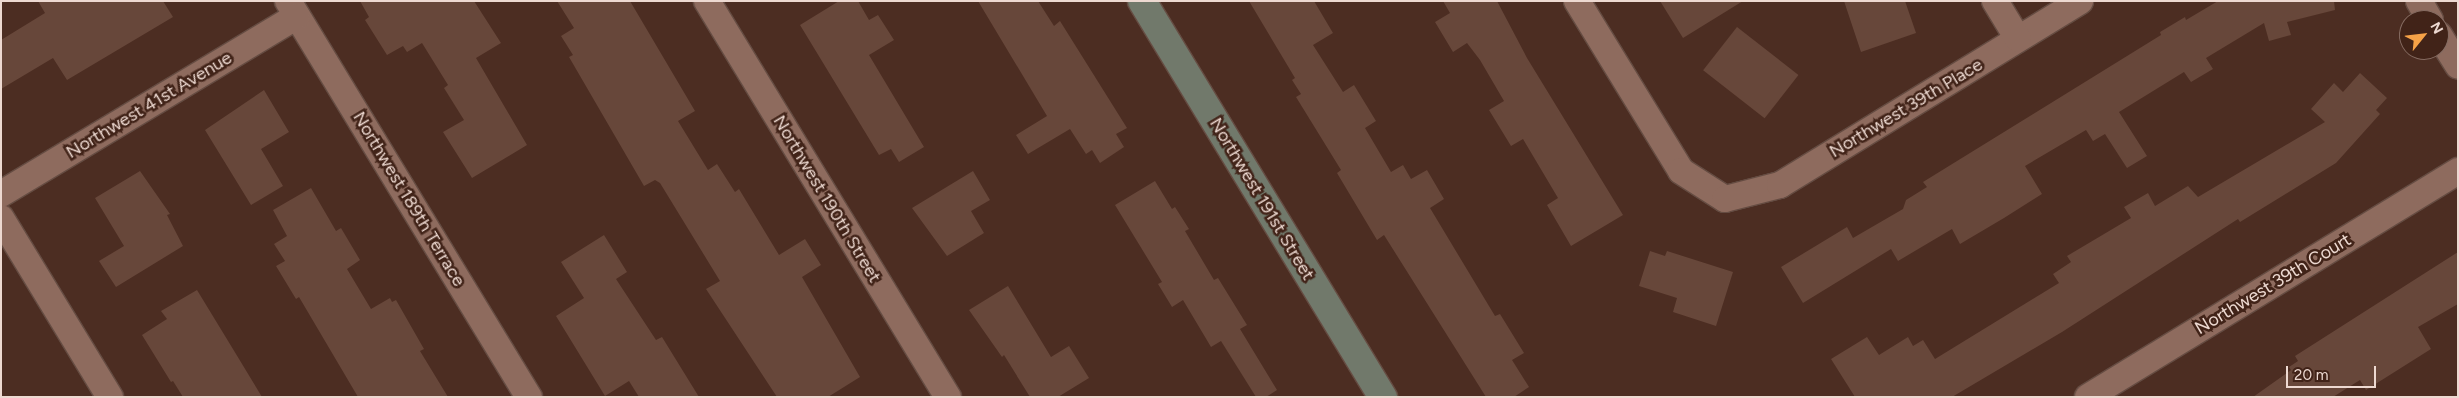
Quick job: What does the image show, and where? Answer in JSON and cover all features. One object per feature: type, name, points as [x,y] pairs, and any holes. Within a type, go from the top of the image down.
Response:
[{"type":"street","name":"Northwest 190th Street","points":[[707,1],[948,397]]},
{"type":"street","name":"Northwest 191st Street","points":[[1142,1],[1383,397]]},
{"type":"street","name":"Northwest 39th Place","points":[[1577,1],[1681,172],[1725,200],[1780,185],[2080,1]]},
{"type":"street","points":[[1995,1],[2018,39]]},
{"type":"street","name":"Northwest 41st Avenue","points":[[1,194],[292,9]]},
{"type":"street","name":"Northwest 189th Terrace","points":[[292,9],[529,397]]},
{"type":"street","points":[[2449,50],[2458,65]]},
{"type":"street","name":"Northwest 39th Court","points":[[2088,397],[2458,170]]},
{"type":"street","points":[[1,218],[110,397]]},
{"type":"building","points":[[38,1],[163,1],[173,17],[67,80],[53,58],[1,89],[1,40],[45,13]]},
{"type":"building","points":[[360,1],[474,1],[501,43],[476,58],[527,145],[472,178],[443,132],[464,120],[444,88],[448,85],[422,43],[407,52],[403,46],[387,55],[365,20],[369,17]]},
{"type":"building","points":[[557,1],[630,1],[695,111],[678,121],[708,170],[717,164],[735,192],[739,189],[779,255],[805,239],[821,265],[802,277],[860,377],[828,397],[777,397],[706,289],[720,281],[660,183],[655,180],[644,186],[569,57],[573,55],[561,36],[574,28]]},
{"type":"building","points":[[839,1],[858,1],[869,20],[878,15],[894,40],[869,55],[924,147],[899,162],[891,149],[879,155],[800,25]]},
{"type":"building","points":[[978,1],[1038,1],[1054,26],[1060,21],[1127,128],[1116,134],[1124,147],[1100,163],[1092,150],[1086,154],[1070,129],[1028,154],[1016,135],[1047,116]]},
{"type":"building","points":[[1249,1],[1314,1],[1333,33],[1313,45],[1343,92],[1354,85],[1376,121],[1365,128],[1391,172],[1403,165],[1411,179],[1427,170],[1444,199],[1430,208],[1495,316],[1500,314],[1524,353],[1512,360],[1529,387],[1514,397],[1486,397],[1384,235],[1377,240],[1337,173],[1341,170],[1296,97],[1301,94],[1292,80],[1295,78]]},
{"type":"building","points":[[1443,1],[1497,1],[1527,58],[1623,215],[1571,246],[1547,205],[1558,198],[1523,139],[1511,146],[1489,110],[1504,101],[1480,60],[1467,43],[1453,52],[1435,22],[1450,13]]},
{"type":"building","points":[[1660,1],[1743,1],[1683,38]]},
{"type":"building","points":[[1844,1],[1905,1],[1916,33],[1861,52]]},
{"type":"building","points":[[2218,1],[2334,1],[2335,10],[2287,22],[2291,35],[2269,41],[2264,23],[2206,58],[2213,69],[2191,82],[2184,72],[2119,112],[2147,156],[2127,168],[2105,134],[2093,141],[2086,130],[2025,166],[2042,194],[2004,218],[1960,244],[1952,229],[1898,261],[1891,249],[1803,303],[1781,267],[1847,227],[1853,238],[1903,209],[1906,200],[1927,187],[1923,182],[2161,35],[2160,32],[2185,17],[2186,20]]},
{"type":"building","points":[[1737,27],[1798,75],[1765,118],[1703,70]]},
{"type":"building","points":[[2360,73],[2387,98],[2376,110],[2380,114],[2336,163],[2240,222],[2238,219],[2062,332],[1952,397],[1855,397],[1831,359],[1867,337],[1879,355],[1908,337],[1913,346],[1923,340],[1935,359],[2059,283],[2053,274],[2071,262],[2067,256],[2131,218],[2124,207],[2148,193],[2155,206],[2188,186],[2198,197],[2325,122],[2311,109],[2334,83],[2343,92]]},
{"type":"building","points":[[264,90],[289,132],[261,149],[283,186],[251,205],[205,130]]},
{"type":"building","points":[[140,171],[170,214],[167,215],[183,246],[116,287],[99,261],[124,246],[95,198]]},
{"type":"building","points":[[973,171],[990,200],[971,211],[984,233],[947,256],[912,208]]},
{"type":"building","points":[[1155,181],[1172,209],[1175,207],[1189,229],[1185,231],[1214,280],[1218,278],[1247,325],[1240,329],[1277,390],[1266,397],[1256,397],[1221,341],[1211,347],[1183,300],[1172,307],[1158,284],[1162,282],[1115,205]]},
{"type":"building","points":[[311,188],[336,231],[341,228],[360,260],[347,269],[371,309],[390,298],[392,302],[396,300],[424,349],[420,351],[448,397],[358,397],[299,297],[296,299],[276,266],[285,261],[274,244],[287,236],[273,210]]},
{"type":"building","points":[[604,235],[627,272],[616,279],[656,340],[662,337],[699,397],[639,397],[629,381],[605,396],[556,316],[584,298],[561,262]]},
{"type":"building","points":[[1650,251],[1665,256],[1667,251],[1733,272],[1716,326],[1673,312],[1677,298],[1639,286]]},
{"type":"building","points":[[2458,252],[2458,304],[2418,327],[2431,349],[2366,390],[2360,380],[2333,397],[2253,397],[2291,370],[2289,367],[2298,361],[2295,356]]},
{"type":"building","points":[[1008,286],[1051,357],[1069,346],[1089,378],[1058,397],[1030,397],[1004,355],[1002,357],[969,310]]},
{"type":"building","points":[[197,290],[262,397],[183,397],[173,381],[171,382],[142,335],[167,319],[161,311]]}]
